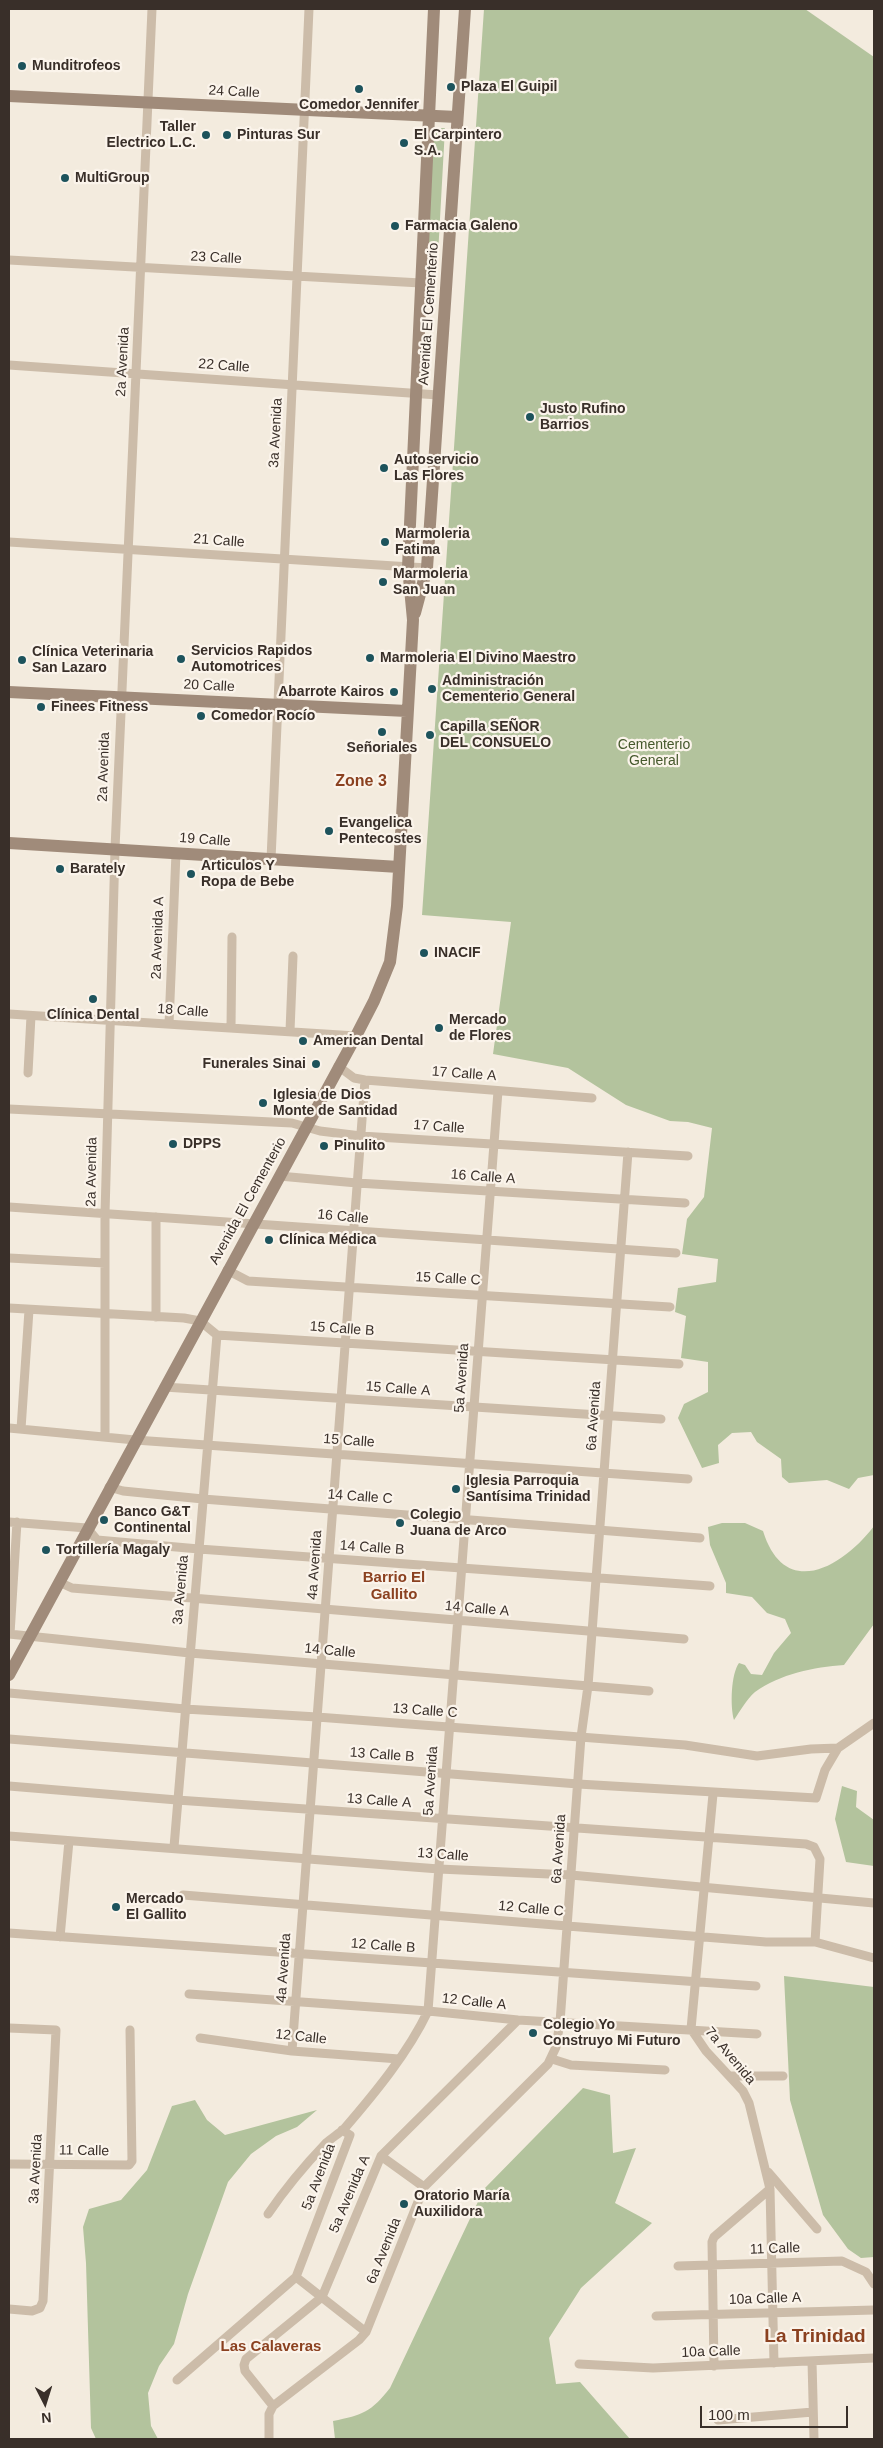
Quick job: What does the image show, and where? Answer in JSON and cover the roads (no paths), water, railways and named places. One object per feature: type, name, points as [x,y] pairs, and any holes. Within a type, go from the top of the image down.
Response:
[{"type":"main road","name":"Avenida El Cementerio","points":[[9,1674],[227,1270],[356,1036],[374,1001],[390,962],[397,906],[413,620],[408,567],[434,9]]},
{"type":"main road","name":"Avenida El Cementerio","points":[[413,620],[427,568],[465,9]]},
{"type":"main road","name":"24 Calle","points":[[9,96],[457,117]]},
{"type":"main road","name":"20 Calle","points":[[9,692],[407,711]]},
{"type":"main road","name":"19 Calle","points":[[9,843],[399,867]]},
{"type":"street","name":"2a Avenida","points":[[105,1437],[105,1214],[114,850],[142,268],[152,9]]},
{"type":"street","name":"3a Avenida","points":[[271,859],[309,9]]},
{"type":"street","name":"23 Calle","points":[[9,260],[422,283]]},
{"type":"street","name":"22 Calle","points":[[9,365],[438,395]]},
{"type":"street","name":"21 Calle","points":[[9,542],[427,568]]},
{"type":"street","name":"2a Avenida A","points":[[169,1024],[176,853]]},
{"type":"street","points":[[231,1028],[232,937]]},
{"type":"street","points":[[290,1031],[293,956]]},
{"type":"street","name":"18 Calle","points":[[9,1014],[356,1036]]},
{"type":"street","points":[[28,1073],[31,1016]]},
{"type":"street","name":"17 Calle A","points":[[338,1066],[354,1078],[365,1080],[592,1098]]},
{"type":"street","name":"4a Avenida","points":[[292,2051],[365,1080]]},
{"type":"street","name":"5a Avenida","points":[[177,2380],[296,2277],[350,2135],[342,2130],[399,2059],[416,2035],[428,2011],[498,1091]]},
{"type":"street","name":"17 Calle","points":[[9,1109],[292,1123],[320,1131],[361,1136],[688,1156]]},
{"type":"street","name":"6a Avenida","points":[[273,2406],[359,2340],[366,2332],[424,2187],[552,2059],[560,2022],[581,1738],[588,1686],[628,1152]]},
{"type":"street","name":"16 Calle A","points":[[279,1176],[490,1192],[685,1203]]},
{"type":"street","name":"16 Calle","points":[[9,1208],[676,1253]]},
{"type":"street","points":[[156,1217],[156,1317]]},
{"type":"street","points":[[9,1258],[105,1263]]},
{"type":"street","name":"15 Calle C","points":[[227,1270],[248,1281],[670,1306]]},
{"type":"street","points":[[9,1308],[156,1317],[200,1322],[217,1335]]},
{"type":"street","points":[[20,1429],[29,1310]]},
{"type":"street","name":"3a Avenida","points":[[174,1847],[217,1335]]},
{"type":"street","name":"15 Calle B","points":[[217,1335],[679,1364]]},
{"type":"street","name":"15 Calle A","points":[[164,1387],[341,1400],[660,1419]]},
{"type":"street","name":"15 Calle","points":[[9,1428],[135,1440],[688,1478]]},
{"type":"street","name":"14 Calle C","points":[[110,1487],[122,1491],[203,1499],[700,1538]]},
{"type":"street","points":[[9,1634],[13,1522]]},
{"type":"street","name":"14 Calle B","points":[[13,1522],[87,1528],[97,1540],[595,1579],[710,1586]]},
{"type":"street","name":"14 Calle A","points":[[59,1582],[72,1588],[684,1639]]},
{"type":"street","name":"14 Calle","points":[[9,1634],[190,1653],[649,1692]]},
{"type":"street","name":"13 Calle C","points":[[9,1693],[185,1709],[317,1717],[710,1748],[757,1756],[811,1749],[838,1748]]},
{"type":"street","points":[[838,1748],[874,1723]]},
{"type":"street","name":"13 Calle B","points":[[9,1739],[713,1794],[813,1798],[818,1796],[825,1770],[838,1748]]},
{"type":"street","name":"13 Calle A","points":[[9,1786],[574,1829],[806,1844],[814,1847],[820,1859],[817,1898]]},
{"type":"street","name":"7a Avenida","points":[[713,1794],[691,2029],[706,2051],[731,2076],[750,2103],[767,2170],[770,2189],[774,2363]]},
{"type":"street","name":"13 Calle","points":[[9,1836],[174,1847],[438,1869],[571,1875],[874,1903]]},
{"type":"street","points":[[60,1937],[69,1841]]},
{"type":"street","name":"12 Calle C","points":[[183,1895],[766,1942],[814,1942],[874,1958]]},
{"type":"street","points":[[814,1942],[817,1898]]},
{"type":"street","name":"12 Calle B","points":[[9,1933],[756,1986]]},
{"type":"street","name":"12 Calle A","points":[[189,1994],[428,2011],[518,2020],[757,2034]]},
{"type":"street","name":"5a Avenida A","points":[[273,2406],[245,2372],[244,2365],[246,2359],[322,2296],[381,2156],[518,2020]]},
{"type":"street","name":"3a Avenida","points":[[9,2028],[56,2030],[43,2301],[40,2308],[32,2311],[9,2309]]},
{"type":"street","name":"11 Calle","points":[[9,2164],[129,2165],[132,2161],[130,2030]]},
{"type":"street","name":"12 Calle","points":[[200,2038],[292,2051],[399,2059]]},
{"type":"street","points":[[552,2059],[579,2066],[665,2070]]},
{"type":"street","points":[[731,2076],[783,2076]]},
{"type":"street","points":[[268,2214],[280,2196],[321,2149],[342,2130]]},
{"type":"street","points":[[381,2156],[424,2187]]},
{"type":"street","points":[[767,2170],[817,2229]]},
{"type":"street","points":[[714,2366],[712,2242],[718,2232],[770,2189]]},
{"type":"street","name":"11 Calle","points":[[678,2266],[842,2261],[851,2263],[870,2275],[874,2284]]},
{"type":"street","points":[[296,2277],[366,2332]]},
{"type":"street","name":"10a Calle A","points":[[656,2316],[874,2310]]},
{"type":"street","name":"10a Calle","points":[[579,2364],[653,2368],[874,2358]]},
{"type":"street","points":[[812,2361],[814,2439]]},
{"type":"street","points":[[269,2439],[269,2414],[273,2406]]},
{"type":"street","points":[[718,2420],[813,2412]]},
{"type":"place","name":"Munditrofeos","points":[[22,66]]},
{"type":"place","name":"Plaza El Guipil","points":[[451,87]]},
{"type":"place","name":"Comedor Jennifer","points":[[359,89]]},
{"type":"place","name":"Taller Electrico L.C.","points":[[206,135]]},
{"type":"place","name":"Pinturas Sur","points":[[227,135]]},
{"type":"place","name":"El Carpintero S.A.","points":[[404,143]]},
{"type":"place","name":"MultiGroup","points":[[65,178]]},
{"type":"place","name":"Farmacia Galeno","points":[[395,226]]},
{"type":"place","name":"Justo Rufino Barrios","points":[[530,417]]},
{"type":"place","name":"Autoservicio Las Flores","points":[[384,468]]},
{"type":"place","name":"Marmoleria Fatima","points":[[385,542]]},
{"type":"place","name":"Marmoleria San Juan","points":[[383,582]]},
{"type":"place","name":"Marmoleria El Divino Maestro","points":[[370,658]]},
{"type":"place","name":"Servicios Rapidos Automotrices","points":[[181,659]]},
{"type":"place","name":"Clínica Veterinaria San Lazaro","points":[[22,660]]},
{"type":"place","name":"Administración Cementerio General","points":[[432,689]]},
{"type":"place","name":"Abarrote Kairos","points":[[394,692]]},
{"type":"place","name":"Finees Fitness","points":[[41,707]]},
{"type":"place","name":"Comedor Rocío","points":[[201,716]]},
{"type":"place","name":"Señoriales","points":[[382,732]]},
{"type":"place","name":"Capilla SEÑOR DEL CONSUELO","points":[[430,735]]},
{"type":"place","name":"Evangelica Pentecostes","points":[[329,831]]},
{"type":"place","name":"Barately","points":[[60,869]]},
{"type":"place","name":"Articulos Y Ropa de Bebe","points":[[191,874]]},
{"type":"place","name":"INACIF","points":[[424,953]]},
{"type":"place","name":"Clínica Dental","points":[[93,999]]},
{"type":"place","name":"Mercado de Flores","points":[[439,1028]]},
{"type":"place","name":"American Dental","points":[[303,1041]]},
{"type":"place","name":"Funerales Sinai","points":[[316,1064]]},
{"type":"place","name":"Iglesia de Dios Monte de Santidad","points":[[263,1103]]},
{"type":"place","name":"DPPS","points":[[173,1144]]},
{"type":"place","name":"Pinulito","points":[[324,1146]]},
{"type":"place","name":"Clínica Médica","points":[[269,1240]]},
{"type":"place","name":"Iglesia Parroquia Santísima Trinidad","points":[[456,1489]]},
{"type":"place","name":"Banco G&T Continental","points":[[104,1520]]},
{"type":"place","name":"Colegio Juana de Arco","points":[[400,1523]]},
{"type":"place","name":"Tortillería Magaly","points":[[46,1550]]},
{"type":"place","name":"Mercado El Gallito","points":[[116,1907]]},
{"type":"place","name":"Colegio Yo Construyo Mi Futuro","points":[[533,2033]]},
{"type":"place","name":"Oratorio María Auxilidora","points":[[404,2204]]},
{"type":"district","name":"Zone 3","points":[[361,782]]},
{"type":"district","name":"Barrio El Gallito","points":[[394,1586]]},
{"type":"district","name":"La Trinidad","points":[[815,2337]]},
{"type":"district","name":"Las Calaveras","points":[[271,2347]]},
{"type":"park label","name":"Cementerio General","points":[[654,754]]}]
